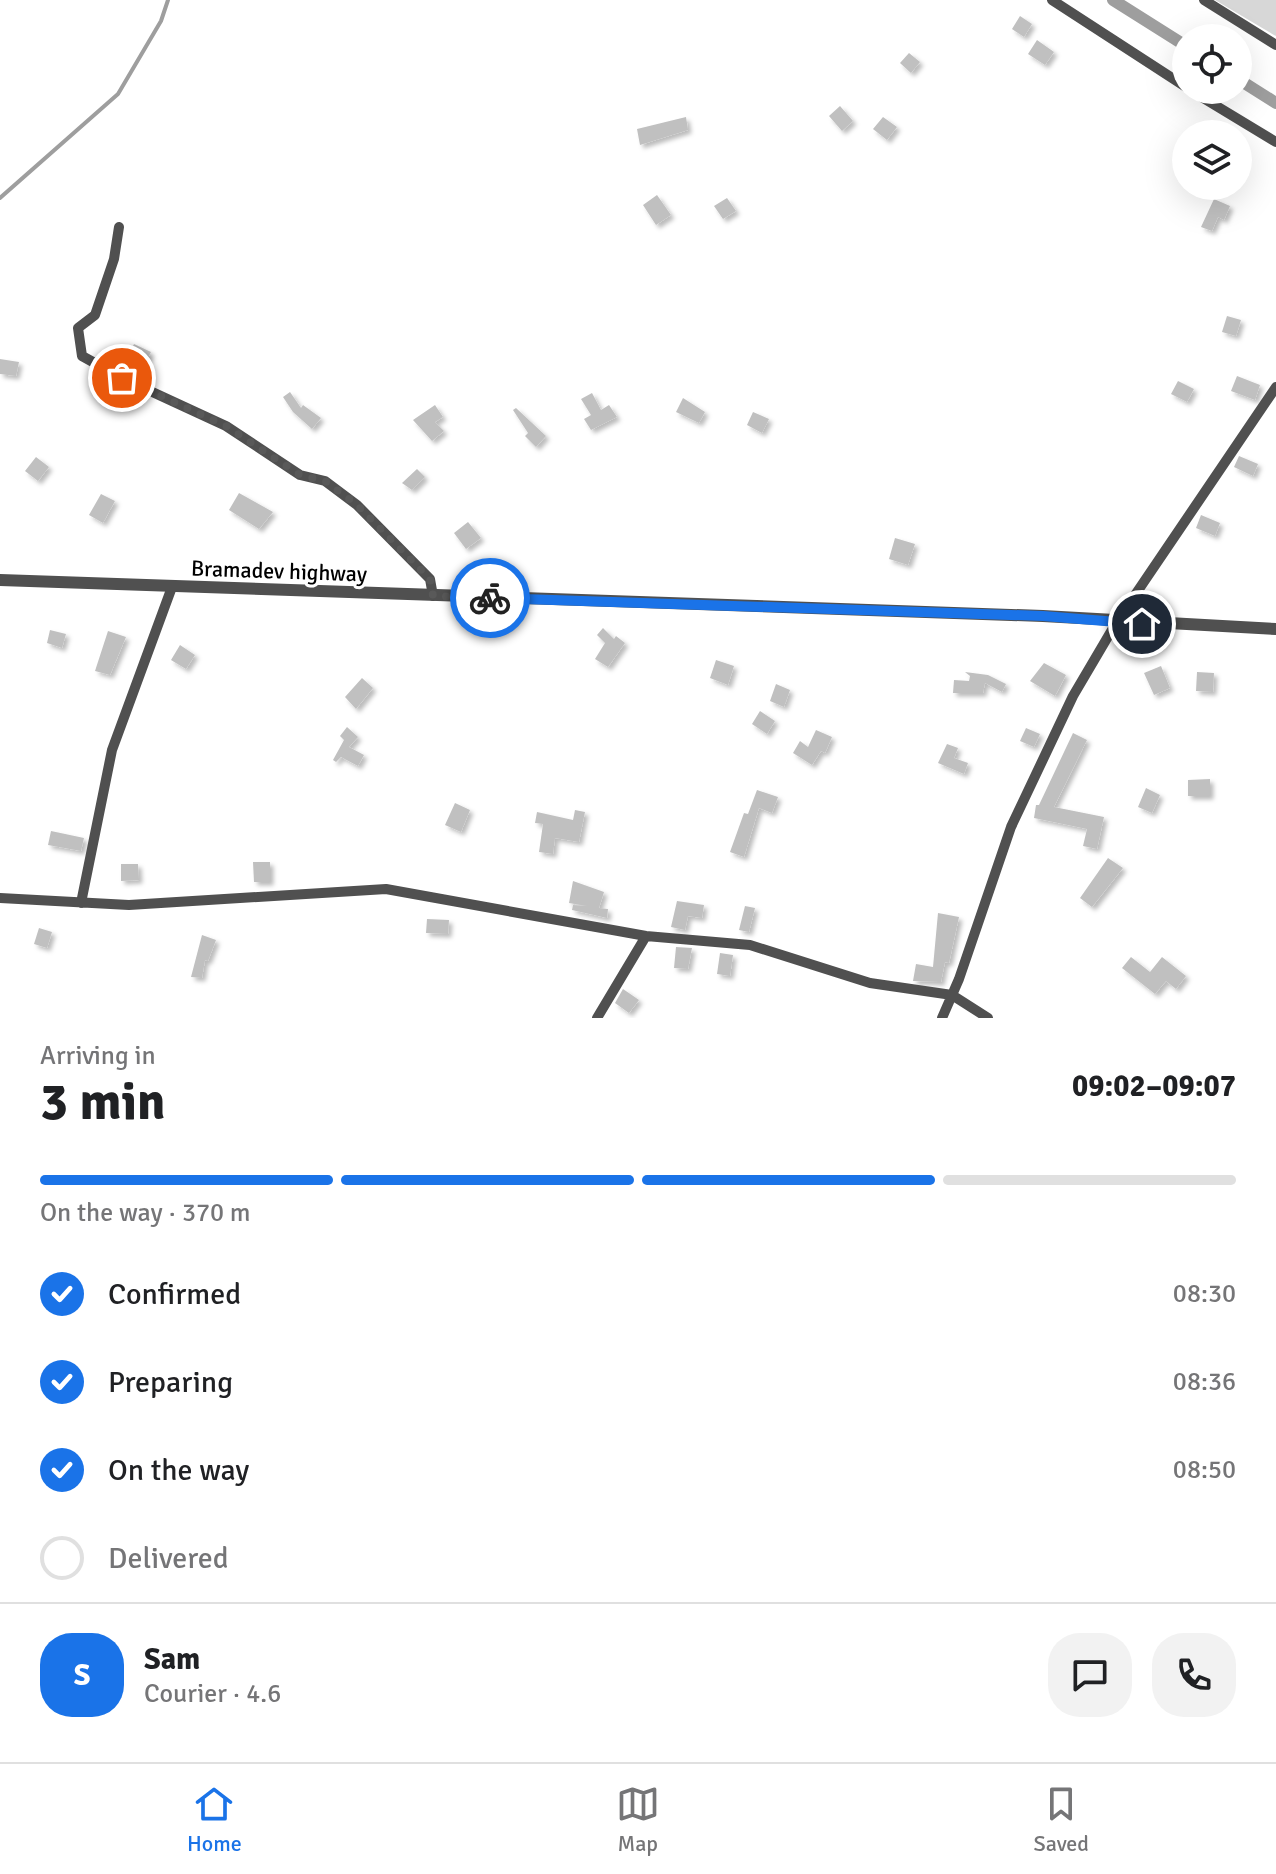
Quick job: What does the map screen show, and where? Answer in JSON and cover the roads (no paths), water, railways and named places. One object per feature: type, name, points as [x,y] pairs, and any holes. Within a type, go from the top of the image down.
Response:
[{"type":"street","points":[[1052,0],[1172,79]]},
{"type":"street","points":[[1204,0],[1276,45]]},
{"type":"street","points":[[1213,104],[1276,142]]},
{"type":"street","points":[[119,227],[114,259],[95,315],[78,328],[82,356],[226,426],[300,475],[325,481],[357,505],[430,579],[433,596]]},
{"type":"street","points":[[942,1018],[1011,827],[1073,696],[1116,623],[1276,387]]},
{"type":"street","name":"Bramadev highway","points":[[0,580],[1043,616],[1116,623],[1276,629]]},
{"type":"street","points":[[81,903],[112,750],[172,587]]},
{"type":"street","points":[[0,898],[129,905],[386,889],[646,936],[750,945],[870,983],[952,995],[988,1018]]},
{"type":"street","points":[[597,1018],[646,936]]},
{"type":"waterway","points":[[0,198],[118,94],[161,21],[168,0]]},
{"type":"waterway","points":[[1113,0],[1172,37]]},
{"type":"waterway","points":[[1252,88],[1276,103]]}]
